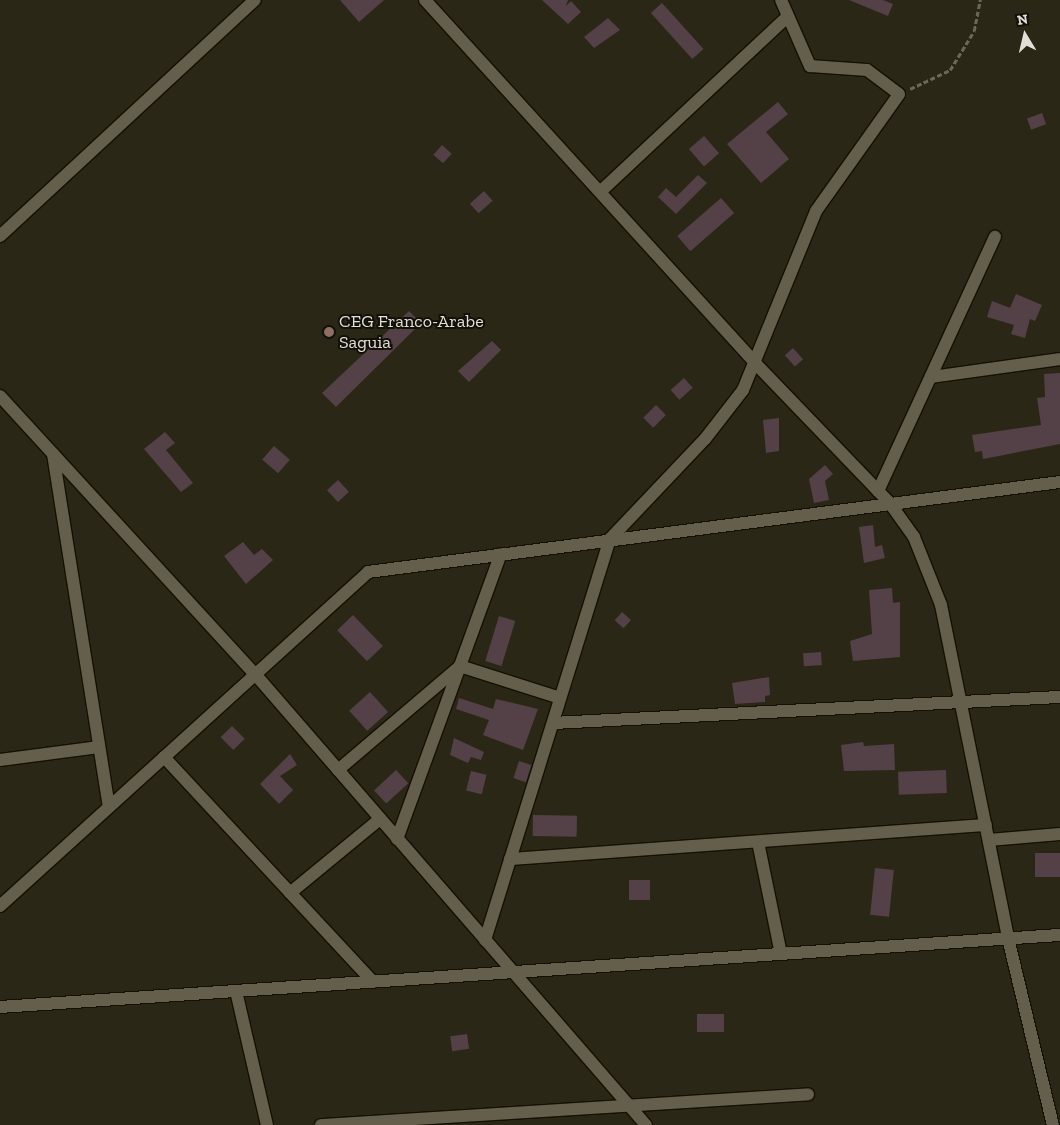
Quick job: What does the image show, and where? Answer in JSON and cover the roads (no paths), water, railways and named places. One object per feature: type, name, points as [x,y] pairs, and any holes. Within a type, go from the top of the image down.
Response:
[{"type":"street","points":[[0,236],[255,0]]},
{"type":"street","points":[[425,0],[756,364],[878,491],[914,537],[928,572],[963,702],[1008,938],[1054,1125]]},
{"type":"street","points":[[485,940],[610,539],[710,433],[744,390],[816,211],[899,94],[867,70],[810,66],[781,0]]},
{"type":"street","points":[[600,192],[787,17]]},
{"type":"street","points":[[878,491],[995,237]]},
{"type":"street","points":[[931,376],[1060,359]]},
{"type":"street","points":[[0,396],[255,674],[485,940],[517,972],[646,1125]]},
{"type":"street","points":[[52,453],[109,807]]},
{"type":"street","points":[[0,906],[368,572],[888,502],[1060,482]]},
{"type":"street","points":[[397,839],[501,554]]},
{"type":"street","points":[[460,666],[560,698]]},
{"type":"street","points":[[338,770],[460,666]]},
{"type":"street","points":[[553,723],[1060,696]]},
{"type":"street","points":[[0,760],[100,747]]},
{"type":"street","points":[[164,757],[373,982]]},
{"type":"street","points":[[290,893],[380,819]]},
{"type":"street","points":[[510,859],[986,826]]},
{"type":"street","points":[[989,840],[1060,834]]},
{"type":"street","points":[[758,842],[781,954]]},
{"type":"street","points":[[0,1007],[1060,935]]},
{"type":"street","points":[[236,991],[267,1125]]},
{"type":"street","points":[[321,1125],[808,1094]]},
{"type":"place","name":"CEG Franco-Arabe Saguia","points":[[329,332]]}]
